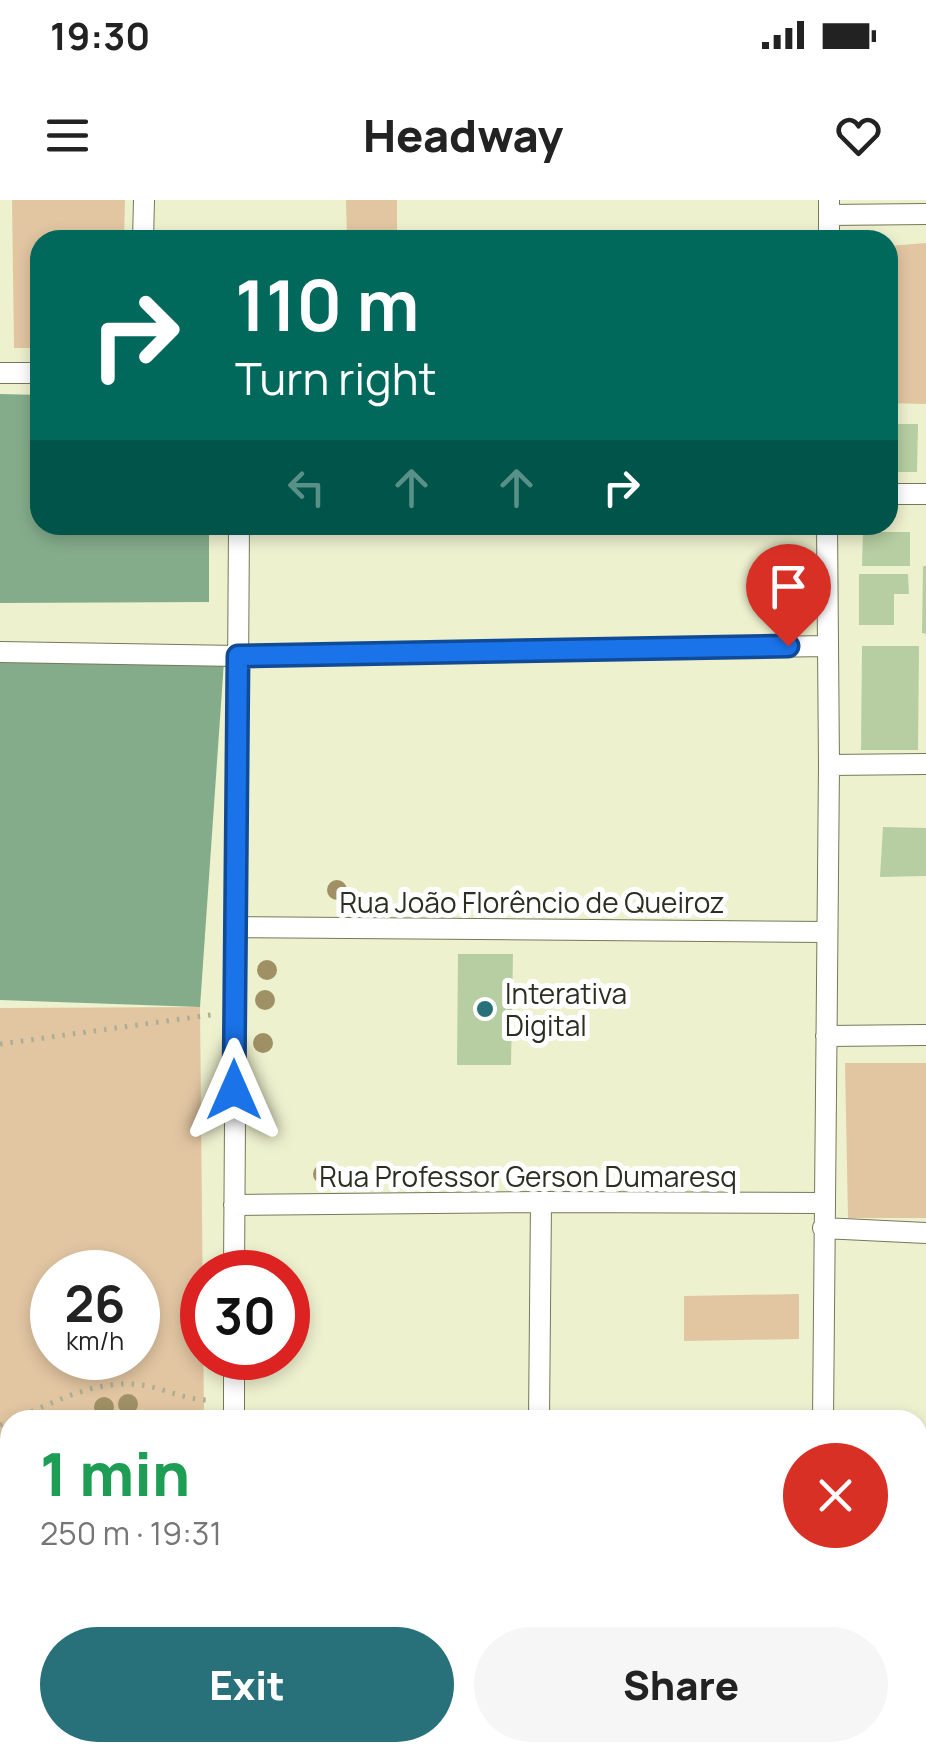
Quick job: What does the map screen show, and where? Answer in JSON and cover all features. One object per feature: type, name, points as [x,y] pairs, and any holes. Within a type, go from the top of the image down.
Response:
[{"type":"street","points":[[142,230],[144,200]]},
{"type":"street","points":[[829,208],[926,214]]},
{"type":"street","points":[[0,373],[30,373]]},
{"type":"street","points":[[898,494],[926,494]]},
{"type":"street","points":[[234,1250],[239,535]]},
{"type":"street","points":[[823,1410],[829,766],[827,535]]},
{"type":"street","points":[[0,652],[238,656],[827,646]]},
{"type":"street","points":[[829,766],[926,764]]},
{"type":"street","name":"Rua João Florêncio de Queiroz","points":[[236,928],[827,932]]},
{"type":"street","points":[[826,1036],[926,1035]]},
{"type":"street","points":[[540,1410],[541,1202]]},
{"type":"street","name":"Rua Professor Gerson Dumaresq","points":[[234,1206],[823,1203]]},
{"type":"street","points":[[822,1228],[926,1233]]},
{"type":"street","points":[[234,1380],[234,1409]]},
{"type":"path","points":[[0,1044],[235,1013]]},
{"type":"path","points":[[34,1410],[103,1385],[137,1384],[234,1409]]},
{"type":"shaded area","points":[[12,200],[125,200],[124,230],[30,230],[30,348],[14,348]]},
{"type":"shaded area","points":[[346,200],[397,200],[397,230],[347,230]]},
{"type":"shaded area","points":[[926,243],[926,404],[898,403],[898,245]]},
{"type":"shaded area","points":[[0,394],[30,395],[30,535],[209,535],[209,602],[0,603]]},
{"type":"shaded area","points":[[0,659],[224,661],[200,1007],[0,1000]]},
{"type":"shaded area","points":[[200,1007],[202,1250],[180,1250],[180,1380],[204,1380],[204,1410],[0,1410],[0,1008]]},
{"type":"shaded area","points":[[845,1063],[926,1063],[926,1218],[848,1218]]},
{"type":"shaded area","points":[[799,1294],[799,1339],[684,1341],[684,1296]]},
{"type":"building","points":[[898,424],[918,424],[917,472],[898,472]]},
{"type":"building","points":[[910,532],[910,566],[862,566],[863,535]]},
{"type":"building","points":[[926,566],[926,634],[922,633]]},
{"type":"building","points":[[859,574],[908,574],[909,594],[894,594],[894,625],[859,625]]},
{"type":"building","points":[[862,646],[919,646],[918,750],[861,750]]},
{"type":"building","points":[[883,827],[926,828],[926,876],[880,877]]},
{"type":"building","name":"Interativa Digital","points":[[458,954],[513,954],[511,1065],[457,1065]]},
{"type":"place","name":"Interativa Digital","points":[[485,1009]]},
{"type":"route","points":[[234,1090],[238,656],[788,646]]}]
